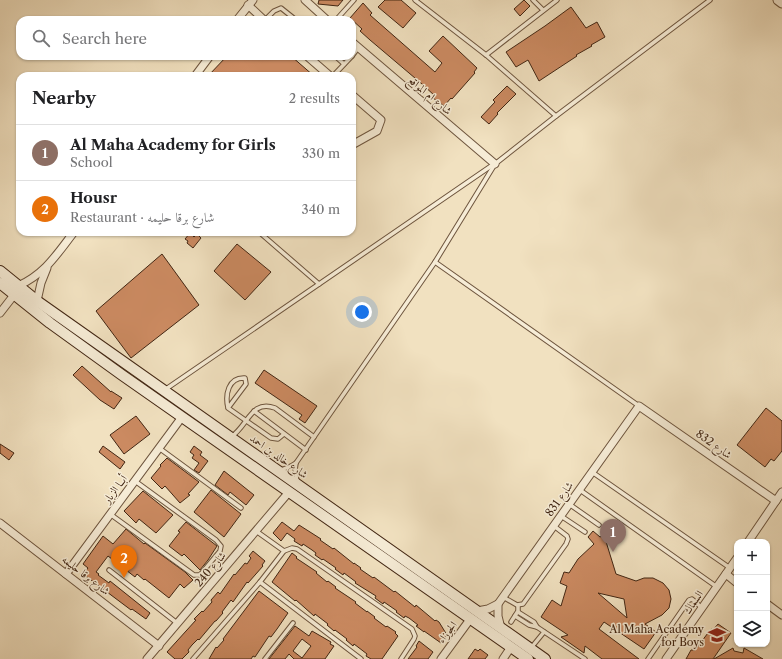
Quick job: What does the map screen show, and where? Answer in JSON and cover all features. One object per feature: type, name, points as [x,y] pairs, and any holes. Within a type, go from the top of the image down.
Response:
[{"type":"main road","name":"شارع خالد بن احمد","points":[[0,271],[16,290],[116,371],[289,492],[474,615],[501,628],[529,654]]},
{"type":"main road","name":"شارع خالد بن احمد","points":[[0,283],[37,300],[298,484],[474,615],[511,647],[545,659]]},
{"type":"street","points":[[305,0],[323,16]]},
{"type":"street","points":[[778,0],[782,3]]},
{"type":"street","points":[[240,16],[251,3],[262,16]]},
{"type":"street","name":"شارع ام المواقع","points":[[358,48],[495,164]]},
{"type":"street","points":[[198,72],[207,60]]},
{"type":"street","points":[[312,60],[326,72]]},
{"type":"street","points":[[356,98],[381,120],[377,131],[356,143]]},
{"type":"street","points":[[0,313],[16,290],[48,266],[71,236]]},
{"type":"street","points":[[37,300],[41,283],[48,266]]},
{"type":"street","name":"شارع 831","points":[[474,615],[498,604],[504,597],[639,406]]},
{"type":"street","name":"شارع 832","points":[[639,406],[776,501]]},
{"type":"street","name":"أبــا الزبار","points":[[66,574],[182,417]]},
{"type":"street","name":"شارع 240","points":[[148,659],[289,492]]},
{"type":"street","points":[[750,539],[782,492]]},
{"type":"street","name":"شارع برقا حليمه","points":[[0,523],[159,646]]},
{"type":"street","name":"السماك","points":[[666,659],[734,562]]},
{"type":"street","points":[[728,571],[734,578]]},
{"type":"street","points":[[498,604],[498,616],[501,628]]},
{"type":"street","points":[[770,606],[782,615]]},
{"type":"street","name":"الجوزاء","points":[[440,659],[474,615]]},
{"type":"street","points":[[503,659],[511,647]]},
{"type":"lane","points":[[340,16],[354,0]]},
{"type":"lane","points":[[415,0],[486,55],[556,116]]},
{"type":"lane","points":[[533,0],[543,10]]},
{"type":"lane","points":[[486,55],[557,0]]},
{"type":"lane","points":[[165,390],[495,164],[710,0]]},
{"type":"lane","points":[[269,16],[274,11],[281,8],[291,16]]},
{"type":"lane","points":[[340,60],[344,64]]},
{"type":"lane","points":[[335,72],[348,60]]},
{"type":"lane","points":[[278,470],[285,469],[296,462],[306,450],[435,262],[495,164]]},
{"type":"lane","points":[[264,236],[319,284]]},
{"type":"lane","points":[[435,262],[639,406]]},
{"type":"lane","points":[[240,378],[245,378],[246,384],[228,408],[227,394],[229,387],[233,382],[240,378]]},
{"type":"lane","points":[[231,437],[240,430],[254,411],[260,406],[267,405],[275,408],[314,437]]},
{"type":"lane","points":[[228,408],[275,440],[284,434]]},
{"type":"lane","points":[[254,411],[306,450]]},
{"type":"lane","points":[[159,448],[241,508]]},
{"type":"lane","points":[[296,462],[295,470],[298,484]]},
{"type":"lane","points":[[591,472],[728,571]]},
{"type":"lane","points":[[110,514],[194,574],[200,575],[220,551],[221,546],[216,540],[135,481]]},
{"type":"lane","points":[[579,490],[717,587]]},
{"type":"lane","points":[[569,504],[599,525]]},
{"type":"lane","points":[[561,516],[585,532]]},
{"type":"lane","points":[[518,606],[523,604],[568,542],[566,536],[554,526]]},
{"type":"lane","points":[[256,531],[284,551]]},
{"type":"lane","points":[[193,659],[260,582],[284,551],[292,548],[297,549],[409,626],[414,632],[414,639],[401,659]]},
{"type":"lane","points":[[109,570],[178,624]]},
{"type":"lane","points":[[260,582],[361,659]]},
{"type":"lane","points":[[504,597],[518,606]]},
{"type":"lane","points":[[648,659],[689,600],[693,600],[702,608]]},
{"type":"lane","points":[[510,622],[516,614],[518,606]]},
{"type":"lane","points":[[516,614],[534,622],[537,627],[584,659]]},
{"type":"lane","points":[[265,659],[293,623]]},
{"type":"lane","points":[[529,654],[544,632]]},
{"type":"building","points":[[319,0],[343,0],[338,6],[318,4]]},
{"type":"building","points":[[385,0],[401,0],[416,13],[403,28],[378,7]]},
{"type":"building","points":[[524,0],[530,6],[520,16],[514,9]]},
{"type":"building","points":[[363,3],[372,13],[370,15],[435,72],[442,63],[429,51],[443,36],[477,68],[474,72],[475,73],[444,106],[433,98],[435,96],[422,84],[360,31],[362,29],[356,24],[356,16],[352,16]]},
{"type":"building","points":[[571,7],[586,28],[597,22],[605,37],[539,81],[528,60],[516,67],[506,52]]},
{"type":"building","points":[[223,60],[296,60],[309,72],[212,72]]},
{"type":"building","points":[[507,86],[516,94],[497,113],[498,114],[489,124],[481,117],[495,102],[493,100]]},
{"type":"building","points":[[188,236],[199,236],[201,238],[193,248],[185,239]]},
{"type":"building","points":[[237,244],[271,272],[245,300],[214,271]]},
{"type":"building","points":[[162,254],[199,305],[131,358],[96,311]]},
{"type":"building","points":[[82,366],[111,392],[122,398],[114,409],[100,400],[73,375]]},
{"type":"building","points":[[264,370],[317,406],[305,423],[299,419],[302,415],[255,383]]},
{"type":"building","points":[[766,408],[782,421],[782,451],[774,461],[771,459],[765,467],[737,445]]},
{"type":"building","points":[[136,416],[150,434],[124,454],[110,435]]},
{"type":"building","points":[[0,444],[14,453],[9,460],[0,453]]},
{"type":"building","points":[[103,446],[125,462],[120,469],[99,452]]},
{"type":"building","points":[[194,446],[202,452],[200,455],[208,461],[199,473],[194,470],[199,463],[192,458],[194,455],[190,452]]},
{"type":"building","points":[[167,458],[199,482],[188,494],[190,495],[180,503],[165,486],[162,489],[151,478]]},
{"type":"building","points":[[224,471],[254,495],[246,505],[230,492],[228,495],[215,485]]},
{"type":"building","points":[[211,490],[241,514],[224,537],[194,512]]},
{"type":"building","points":[[143,491],[173,515],[156,533],[139,519],[136,523],[124,511]]},
{"type":"building","points":[[186,522],[217,546],[200,570],[184,554],[182,556],[169,546],[180,532],[178,531]]},
{"type":"building","points":[[282,522],[294,531],[299,525],[321,539],[320,540],[333,549],[334,548],[361,568],[360,569],[373,578],[374,577],[394,592],[395,591],[415,607],[416,605],[435,621],[436,620],[439,622],[447,635],[441,643],[416,626],[418,625],[409,618],[405,616],[404,618],[384,602],[383,604],[375,598],[376,596],[355,583],[356,582],[344,573],[343,575],[335,569],[336,568],[315,555],[316,553],[312,550],[303,544],[302,546],[294,541],[295,539],[287,533],[281,541],[273,533]]},
{"type":"building","points":[[126,529],[144,544],[145,543],[185,572],[193,580],[184,588],[180,584],[169,598],[145,579],[144,580],[137,574],[135,577],[108,556],[96,572],[109,583],[110,581],[150,613],[146,619],[132,609],[131,610],[83,574],[88,568],[83,564],[103,536],[113,544]]},
{"type":"building","points":[[593,531],[600,537],[604,535],[616,574],[636,581],[644,578],[653,578],[663,583],[669,590],[671,599],[669,608],[662,615],[645,624],[656,632],[644,649],[604,622],[599,629],[639,659],[602,659],[585,646],[584,653],[561,637],[568,635],[541,617],[552,600],[561,606],[567,586],[560,583],[564,572],[569,573],[578,559],[594,544],[588,537]],"holes":[[[598,593],[624,599],[627,618]]]},
{"type":"building","points":[[253,551],[265,561],[262,565],[263,566],[248,583],[247,582],[233,602],[231,600],[222,612],[223,613],[199,640],[198,639],[192,645],[188,650],[189,652],[182,659],[175,659],[167,652],[196,620],[194,619],[212,602],[211,600],[218,592],[220,594],[234,574],[235,575],[245,563],[247,564],[251,558],[249,556]]},
{"type":"building","points":[[292,553],[297,557],[296,558],[356,602],[355,603],[375,617],[374,618],[396,632],[395,633],[398,636],[382,659],[371,659],[366,656],[367,654],[354,644],[353,646],[346,640],[347,639],[335,630],[334,631],[327,625],[328,624],[315,614],[314,616],[272,582]]},
{"type":"building","points":[[259,591],[288,613],[277,629],[271,637],[269,636],[255,657],[253,656],[251,659],[209,659],[216,647],[217,648],[224,640],[223,639]]},
{"type":"building","points":[[718,624],[731,633],[713,659],[686,659],[691,650],[695,650],[711,629],[713,630]]},
{"type":"building","points":[[295,626],[309,636],[312,631],[331,642],[330,644],[334,646],[325,659],[294,659],[289,654],[285,659],[269,659]],"holes":[[[302,639],[311,646],[302,658],[293,651]]]},
{"type":"building","points":[[419,641],[433,652],[428,659],[408,659],[417,647],[416,646]]},
{"type":"building","points":[[733,648],[734,651],[743,653],[744,648],[763,659],[714,659]]},
{"type":"building","points":[[475,649],[478,651],[480,649],[488,655],[485,659],[468,659]]},
{"type":"place","name":"Al Maha Academy for Girls","points":[[613,552]]},
{"type":"place","name":"Housr","points":[[124,578]]},
{"type":"place","name":"Al Maha Academy for Boys","points":[[717,635]]}]
